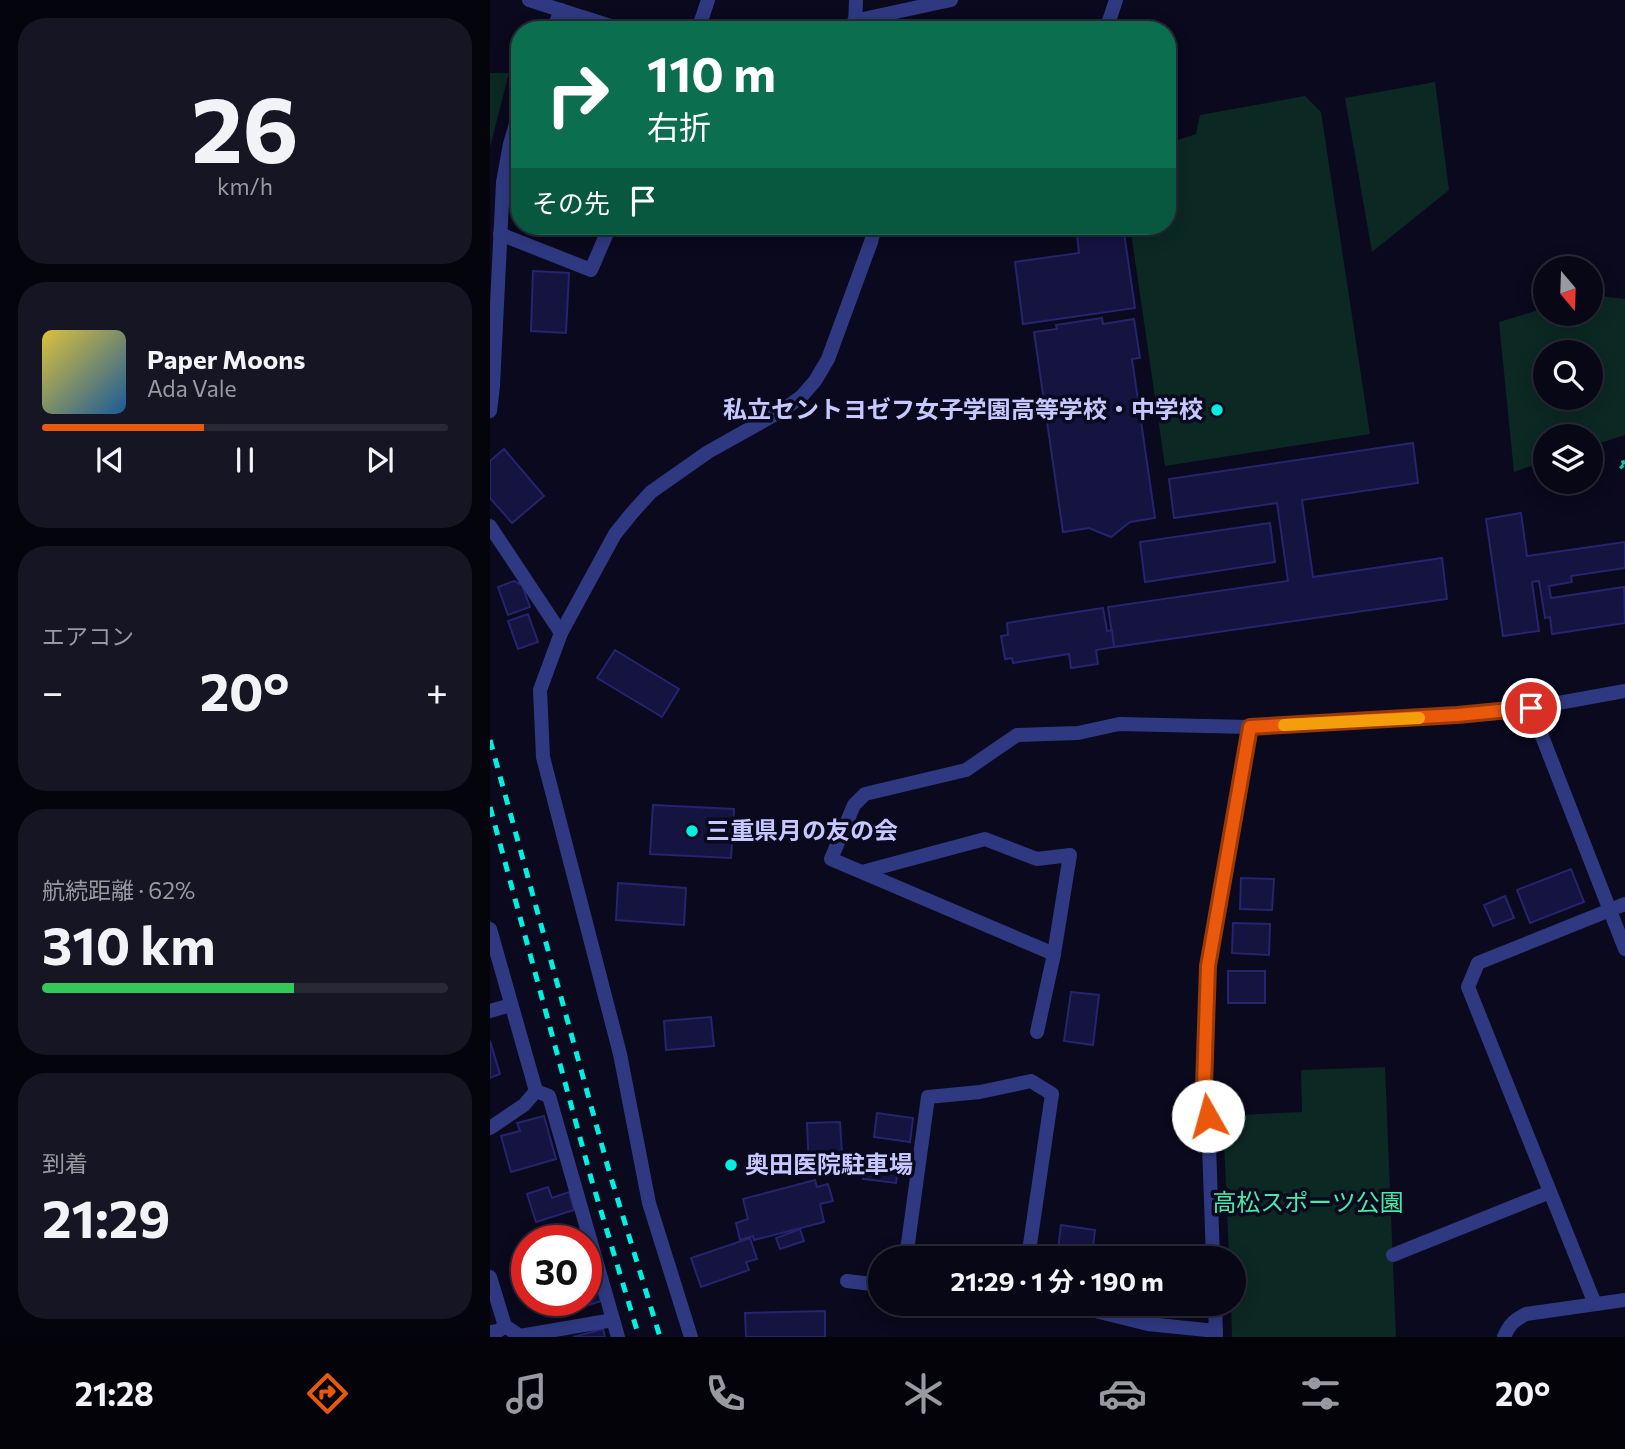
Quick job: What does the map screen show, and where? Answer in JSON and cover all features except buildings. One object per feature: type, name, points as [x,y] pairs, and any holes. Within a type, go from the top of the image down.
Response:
[{"type":"street","points":[[529,0],[566,8],[600,21]]},
{"type":"street","points":[[701,21],[708,0]]},
{"type":"street","points":[[855,21],[856,0]]},
{"type":"street","points":[[870,21],[951,0]]},
{"type":"street","points":[[1109,21],[1116,0]]},
{"type":"street","points":[[490,411],[503,182],[511,141]]},
{"type":"street","points":[[500,234],[591,270],[606,235]]},
{"type":"street","points":[[691,1337],[649,1203],[620,1054],[543,757],[540,690],[561,633],[615,534],[632,513],[651,492],[708,452],[783,411],[801,397],[814,381],[828,359],[873,235]]},
{"type":"street","points":[[490,526],[561,633]]},
{"type":"street","points":[[1054,954],[831,859],[854,805],[864,794],[966,770],[1017,735],[1078,733],[1119,724],[1250,727],[1457,715],[1531,708],[1625,691]]},
{"type":"street","points":[[1531,708],[1625,948]]},
{"type":"street","points":[[1213,1246],[1208,1116],[1204,1086],[1208,966],[1250,727]]},
{"type":"street","points":[[862,872],[985,839],[1037,859],[1069,855],[1054,954],[1037,1032]]},
{"type":"street","points":[[1595,1304],[1468,987],[1478,963],[1625,904]]},
{"type":"street","points":[[490,930],[536,1091]]},
{"type":"street","points":[[490,1011],[511,1005]]},
{"type":"street","points":[[908,1246],[928,1097],[980,1092],[1031,1081],[1052,1094],[1030,1246]]},
{"type":"street","points":[[490,1128],[524,1105],[536,1091]]},
{"type":"street","points":[[536,1091],[549,1096],[618,1337]]},
{"type":"street","points":[[1392,1255],[1550,1192]]},
{"type":"street","points":[[490,1277],[505,1326],[520,1336],[613,1320]]},
{"type":"street","points":[[846,1281],[868,1284]]},
{"type":"street","points":[[1504,1337],[1509,1325],[1526,1314],[1625,1300]]},
{"type":"street","points":[[1116,1316],[1148,1324],[1216,1334],[1215,1316]]},
{"type":"street","points":[[490,1332],[505,1326]]},
{"type":"path","points":[[1625,462],[1619,464],[1625,470]]},
{"type":"green space","points":[[490,73],[509,73],[490,147]]},
{"type":"green space","points":[[1435,82],[1449,190],[1372,252],[1345,98]]},
{"type":"green space","points":[[1305,96],[1321,112],[1370,434],[1165,466],[1131,235],[1176,235],[1178,140],[1196,134],[1200,115]]},
{"type":"green space","points":[[1603,296],[1625,299],[1625,435],[1603,442],[1603,424],[1533,424],[1533,465],[1514,472],[1499,322],[1533,312],[1533,326],[1603,326]]},
{"type":"green space","name":"高松スポーツ公園","points":[[1385,1067],[1396,1337],[1232,1337],[1231,1316],[1246,1316],[1246,1246],[1228,1246],[1223,1116],[1302,1112],[1301,1070]]},
{"type":"railway","points":[[490,740],[609,1171],[660,1337]]},
{"type":"railway","points":[[490,807],[591,1178],[639,1337]]},
{"type":"slow traffic","points":[[1284,725],[1419,718]]},
{"type":"place","name":"私立セントヨゼフ女子学園高等学校・中学校","points":[[1217,410]]},
{"type":"place","name":"三重県月の友の会","points":[[692,831]]},
{"type":"place","name":"奥田医院駐車場","points":[[731,1165]]},
{"type":"route","points":[[1208,1116],[1204,1086],[1208,966],[1250,727],[1531,708]]}]
